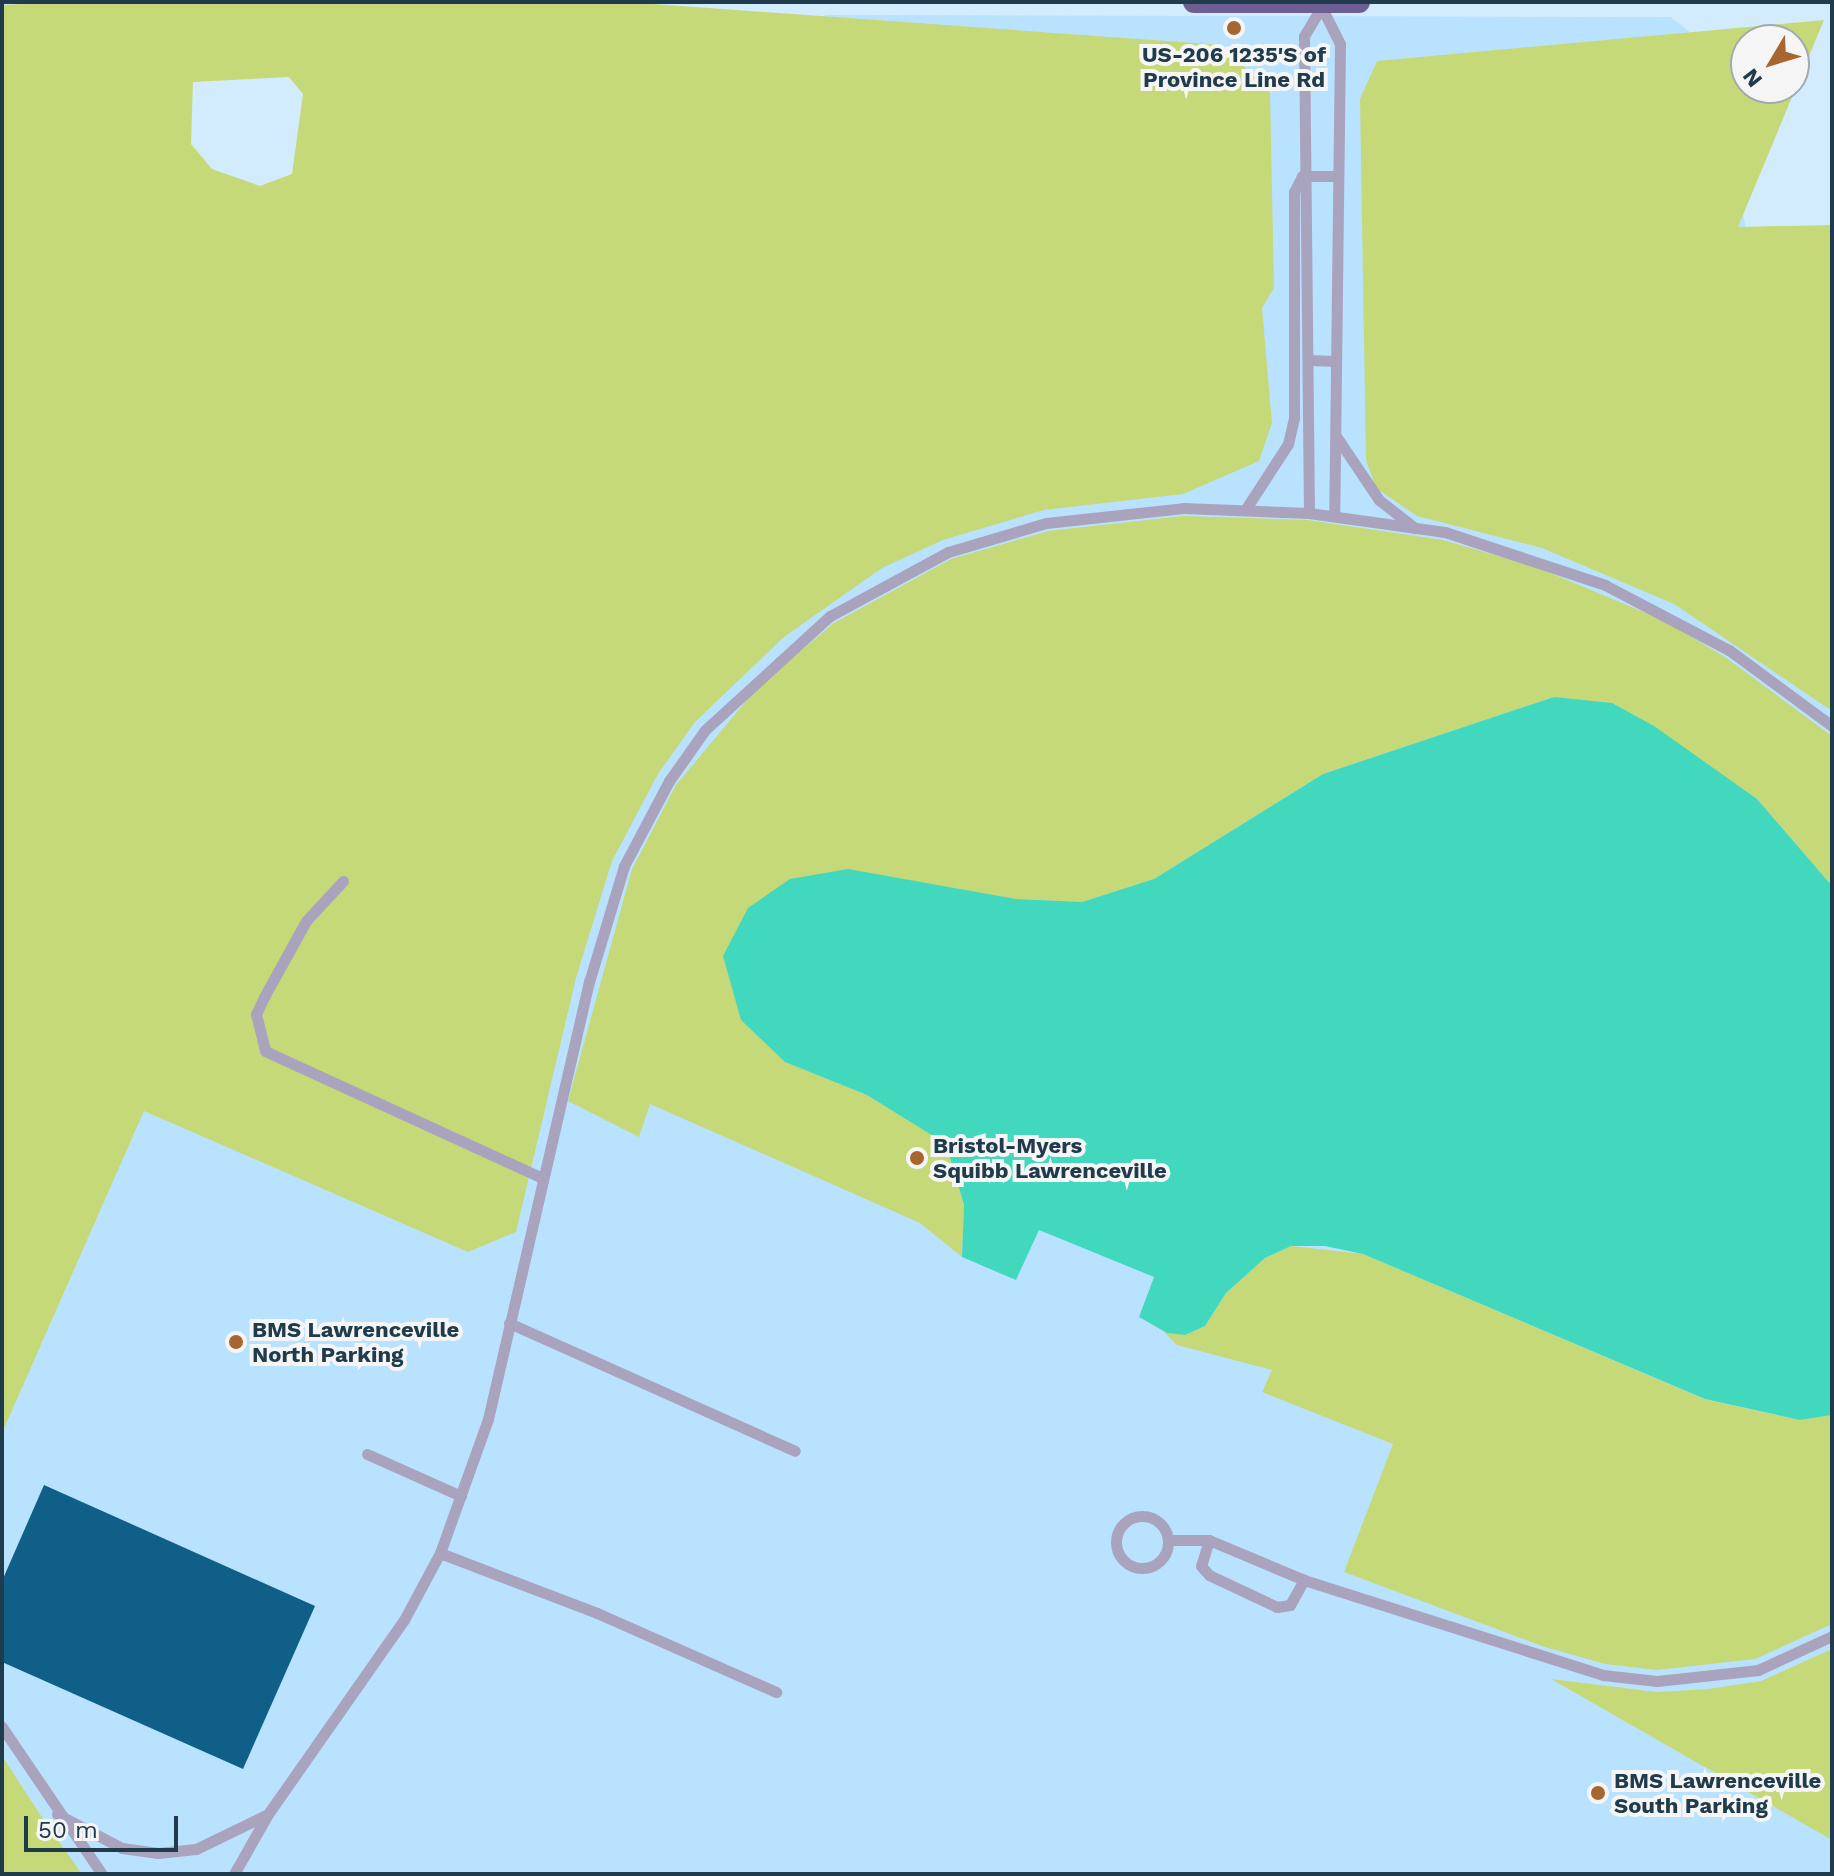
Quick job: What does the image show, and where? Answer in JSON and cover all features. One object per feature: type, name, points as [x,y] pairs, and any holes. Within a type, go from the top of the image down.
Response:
[{"type":"highway","points":[[1194,2],[1359,2]]},
{"type":"lane","points":[[1319,4],[1340,44],[1335,176],[1334,516]]},
{"type":"lane","points":[[1309,513],[1309,360],[1302,176],[1304,36],[1319,4]]},
{"type":"lane","points":[[1302,176],[1335,176]]},
{"type":"lane","points":[[1245,510],[1288,444],[1294,417],[1291,243],[1294,192],[1302,176]]},
{"type":"lane","points":[[1309,360],[1335,361]]},
{"type":"lane","points":[[1336,434],[1379,500],[1415,528]]},
{"type":"lane","points":[[234,1874],[268,1814],[404,1620],[440,1553],[488,1419],[589,982],[624,866],[669,781],[752,681],[830,616],[948,552],[1046,523],[1183,508],[1309,513],[1415,528],[1538,560],[1655,609],[1729,650],[1832,726]]},
{"type":"lane","points":[[343,881],[306,921],[256,1014],[265,1051],[542,1178]]},
{"type":"lane","points":[[509,1323],[795,1451]]},
{"type":"lane","points":[[367,1454],[461,1496]]},
{"type":"lane","points":[[1141,1516],[1161,1524],[1168,1540],[1162,1558],[1144,1568],[1124,1561],[1116,1541],[1125,1522],[1141,1516]]},
{"type":"lane","points":[[1168,1540],[1209,1540],[1304,1580],[1603,1675],[1657,1681],[1758,1670],[1832,1636]]},
{"type":"lane","points":[[1209,1540],[1201,1566],[1209,1575],[1277,1607],[1290,1605],[1304,1580]]},
{"type":"lane","points":[[440,1553],[597,1613],[776,1692]]},
{"type":"lane","points":[[2,1727],[57,1814],[102,1874]]},
{"type":"lane","points":[[57,1814],[122,1848],[158,1853],[196,1849],[268,1814]]},
{"type":"shaded area","points":[[55,2],[626,2],[1222,45],[1270,92],[1274,288],[1262,308],[1272,423],[1259,461],[1183,494],[1044,510],[943,540],[882,568],[784,637],[695,722],[658,774],[612,861],[576,978],[516,1232],[468,1252],[144,1111],[2,1433],[2,5]],"holes":[[[289,77],[303,94],[292,174],[260,186],[212,169],[191,144],[193,82]]]},
{"type":"shaded area","name":"Bristol-Myers Squibb Lawrenceville","points":[[826,15],[1671,17],[1705,44],[1762,300],[1832,374],[1832,1874],[2,1874],[2,389]]},
{"type":"shaded area","points":[[1824,20],[1810,54],[1810,24],[1780,24]]},
{"type":"shaded area","points":[[1730,29],[1730,104],[1789,104],[1738,227],[1832,225],[1832,711],[1674,604],[1542,548],[1417,516],[1376,488],[1366,460],[1360,99],[1377,61]]},
{"type":"shaded area","points":[[1183,516],[1308,520],[1443,540],[1536,567],[1665,621],[1725,657],[1832,736],[1832,886],[1757,799],[1554,697],[1323,774],[1154,879],[1082,902],[1016,899],[785,1062],[867,1095],[947,1144],[964,1206],[962,1257],[920,1223],[650,1104],[639,1137],[568,1101],[632,869],[676,785],[758,687],[834,623],[951,559],[1048,531]]},
{"type":"shaded area","points":[[1554,697],[1612,703],[1654,726],[1757,799],[1832,886],[1832,1415],[1800,1420],[1705,1399],[1363,1254],[1325,1246],[1291,1246],[1265,1258],[1226,1293],[1205,1326],[1185,1335],[1167,1333],[1139,1317],[1154,1277],[1039,1230],[1016,1280],[962,1257],[964,1205],[946,1144],[867,1095],[785,1062],[741,1020],[723,956],[748,908],[790,879],[848,869],[1016,899],[1082,902],[1154,879],[1323,774]]},
{"type":"shaded area","points":[[1291,1246],[1363,1254],[1704,1399],[1800,1420],[1832,1415],[1832,1624],[1755,1659],[1657,1670],[1605,1664],[1545,1647],[1344,1572],[1393,1444],[1262,1392],[1272,1370],[1177,1345],[1164,1332],[1185,1335],[1205,1326],[1226,1293],[1265,1258]]},
{"type":"shaded area","points":[[1832,1649],[1832,1840],[1551,1679],[1656,1692],[1708,1689],[1761,1681]]},
{"type":"shaded area","points":[[2,1756],[47,1825],[82,1874],[2,1874]]},
{"type":"building","points":[[44,1485],[315,1606],[243,1769],[2,1662],[2,1581]]},
{"type":"place","name":"US-206 1235'S of Province Line Rd","points":[[1234,28]]},
{"type":"place","name":"Bristol-Myers Squibb Lawrenceville","points":[[917,1158]]},
{"type":"place","name":"BMS Lawrenceville North Parking","points":[[236,1342]]},
{"type":"place","name":"BMS Lawrenceville South Parking","points":[[1598,1793]]}]
